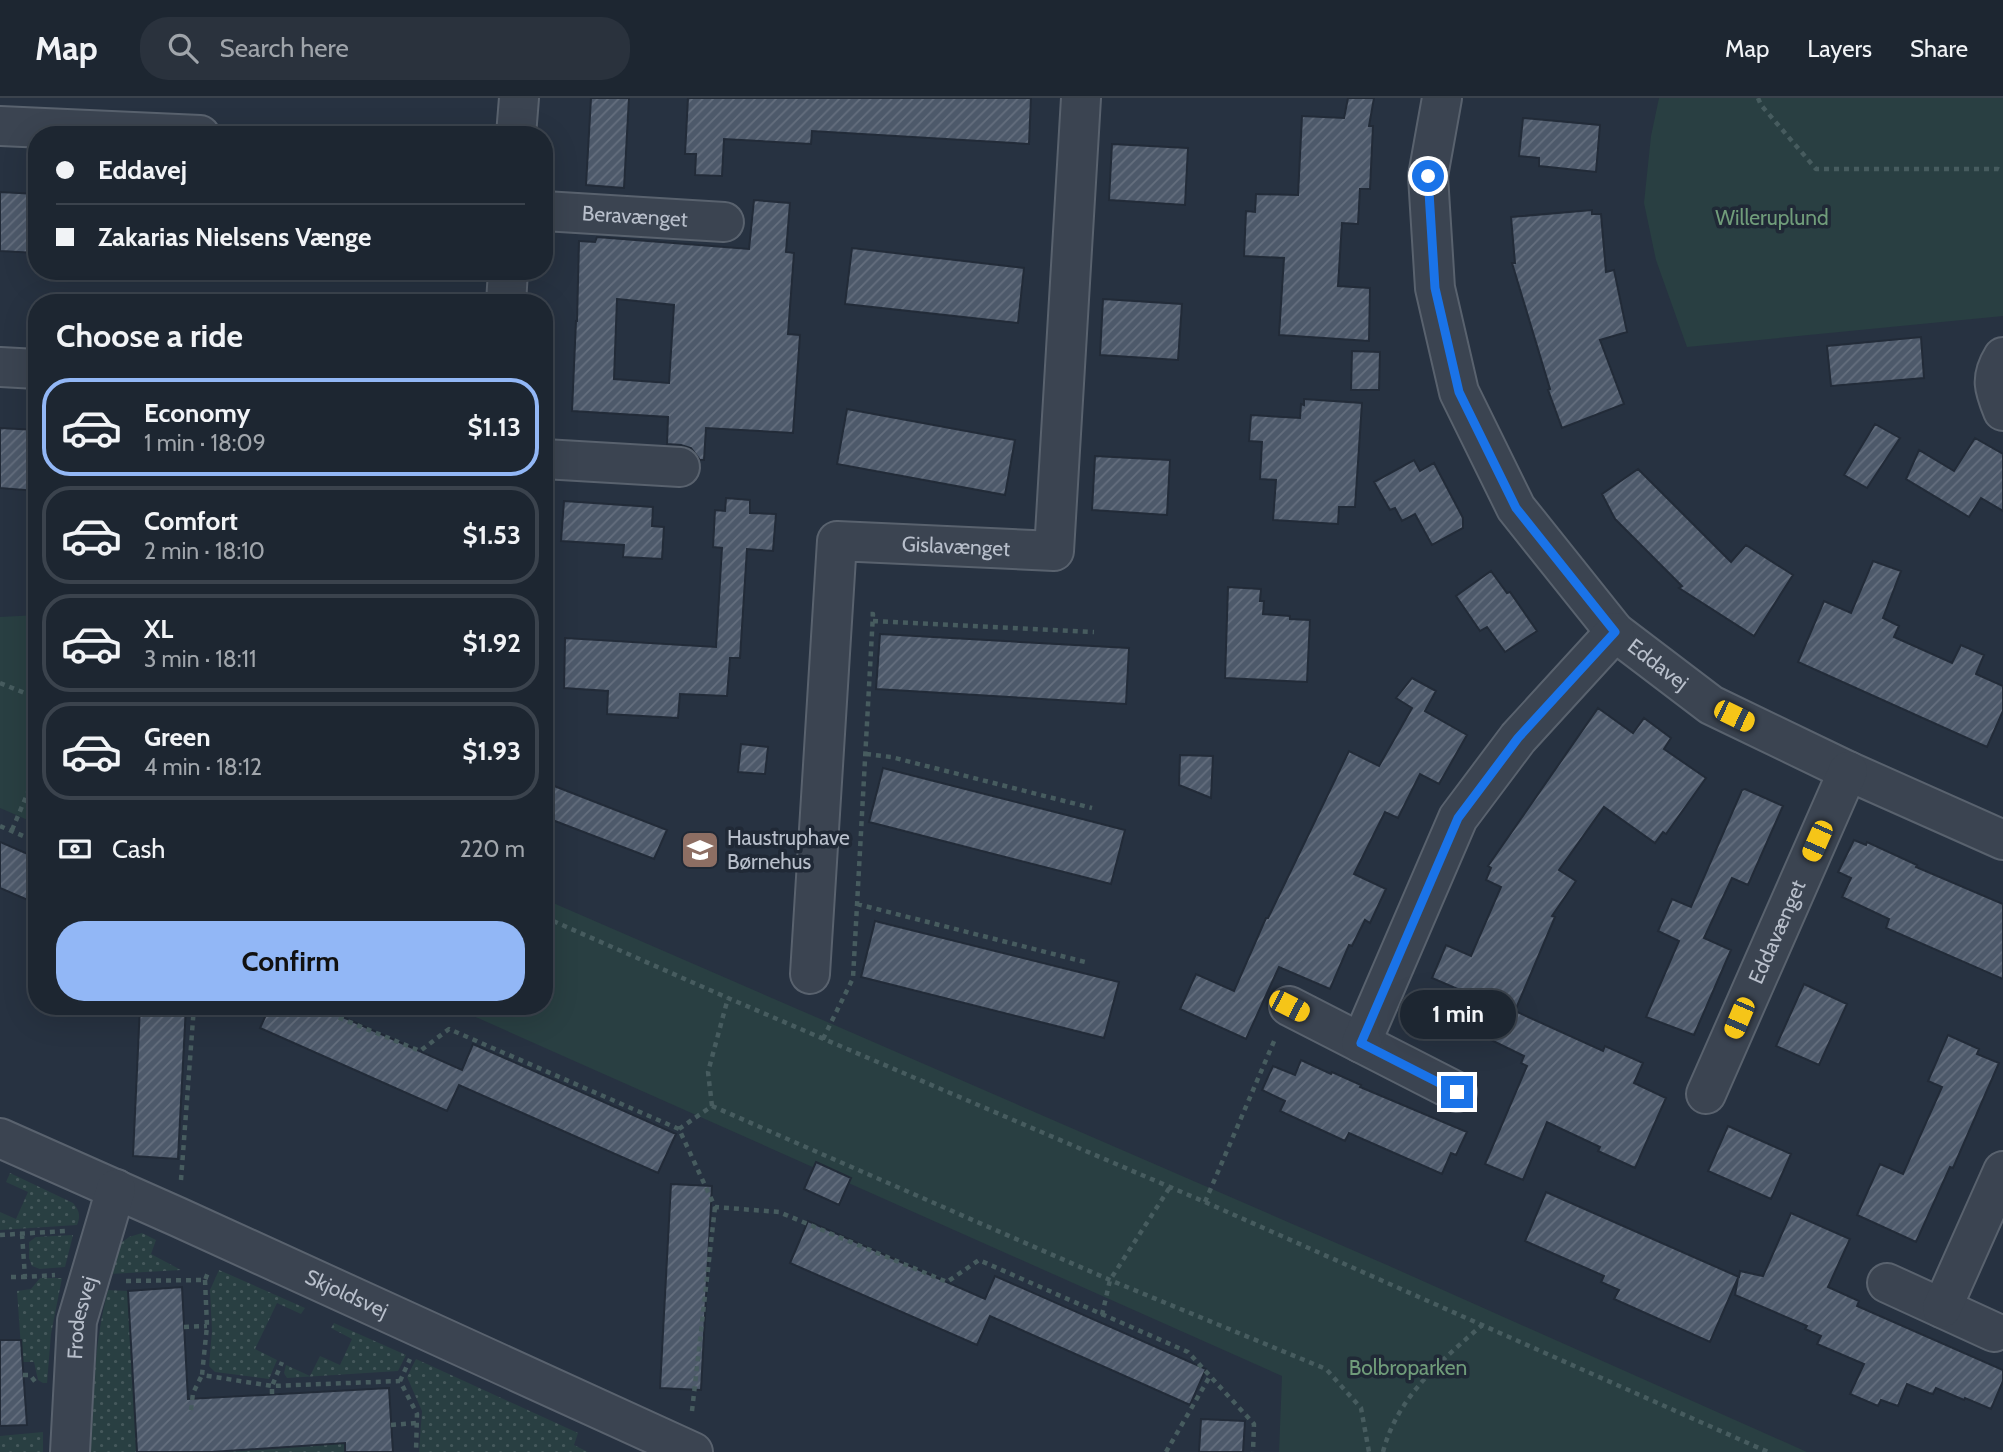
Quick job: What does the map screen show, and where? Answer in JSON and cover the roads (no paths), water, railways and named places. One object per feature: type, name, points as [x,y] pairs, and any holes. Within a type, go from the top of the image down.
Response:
[{"type":"street","points":[[517,126],[519,98]]},
{"type":"street","name":"Gislavænget","points":[[810,974],[837,541],[1054,551],[1081,98]]},
{"type":"street","name":"Eddavej","points":[[1442,98],[1428,176],[1435,288],[1459,392],[1516,508],[1615,632],[1711,705],[1848,771],[2003,840]]},
{"type":"street","points":[[0,126],[28,127]]},
{"type":"street","name":"Beravænget","points":[[553,212],[724,222]]},
{"type":"street","points":[[2003,357],[1994,373],[1995,392],[2003,411]]},
{"type":"street","points":[[0,366],[28,368]]},
{"type":"street","points":[[553,460],[680,467]]},
{"type":"street","points":[[1361,1043],[1458,818],[1518,738],[1615,632]]},
{"type":"street","name":"Eddavænget","points":[[1706,1094],[1848,771]]},
{"type":"street","points":[[1289,1006],[1457,1092]]},
{"type":"street","name":"Skjoldsvej","points":[[0,1138],[690,1450]]},
{"type":"street","points":[[1942,1308],[2003,1171]]},
{"type":"street","name":"Frodesvej","points":[[70,1452],[77,1321],[116,1189]]},
{"type":"street","points":[[1887,1283],[1994,1332]]},
{"type":"place","name":"Haustruphave Børnehus","points":[[700,850]]},
{"type":"park label","name":"Willeruplund","points":[[1772,218]]},
{"type":"park label","name":"Bolbroparken","points":[[1408,1368]]}]
